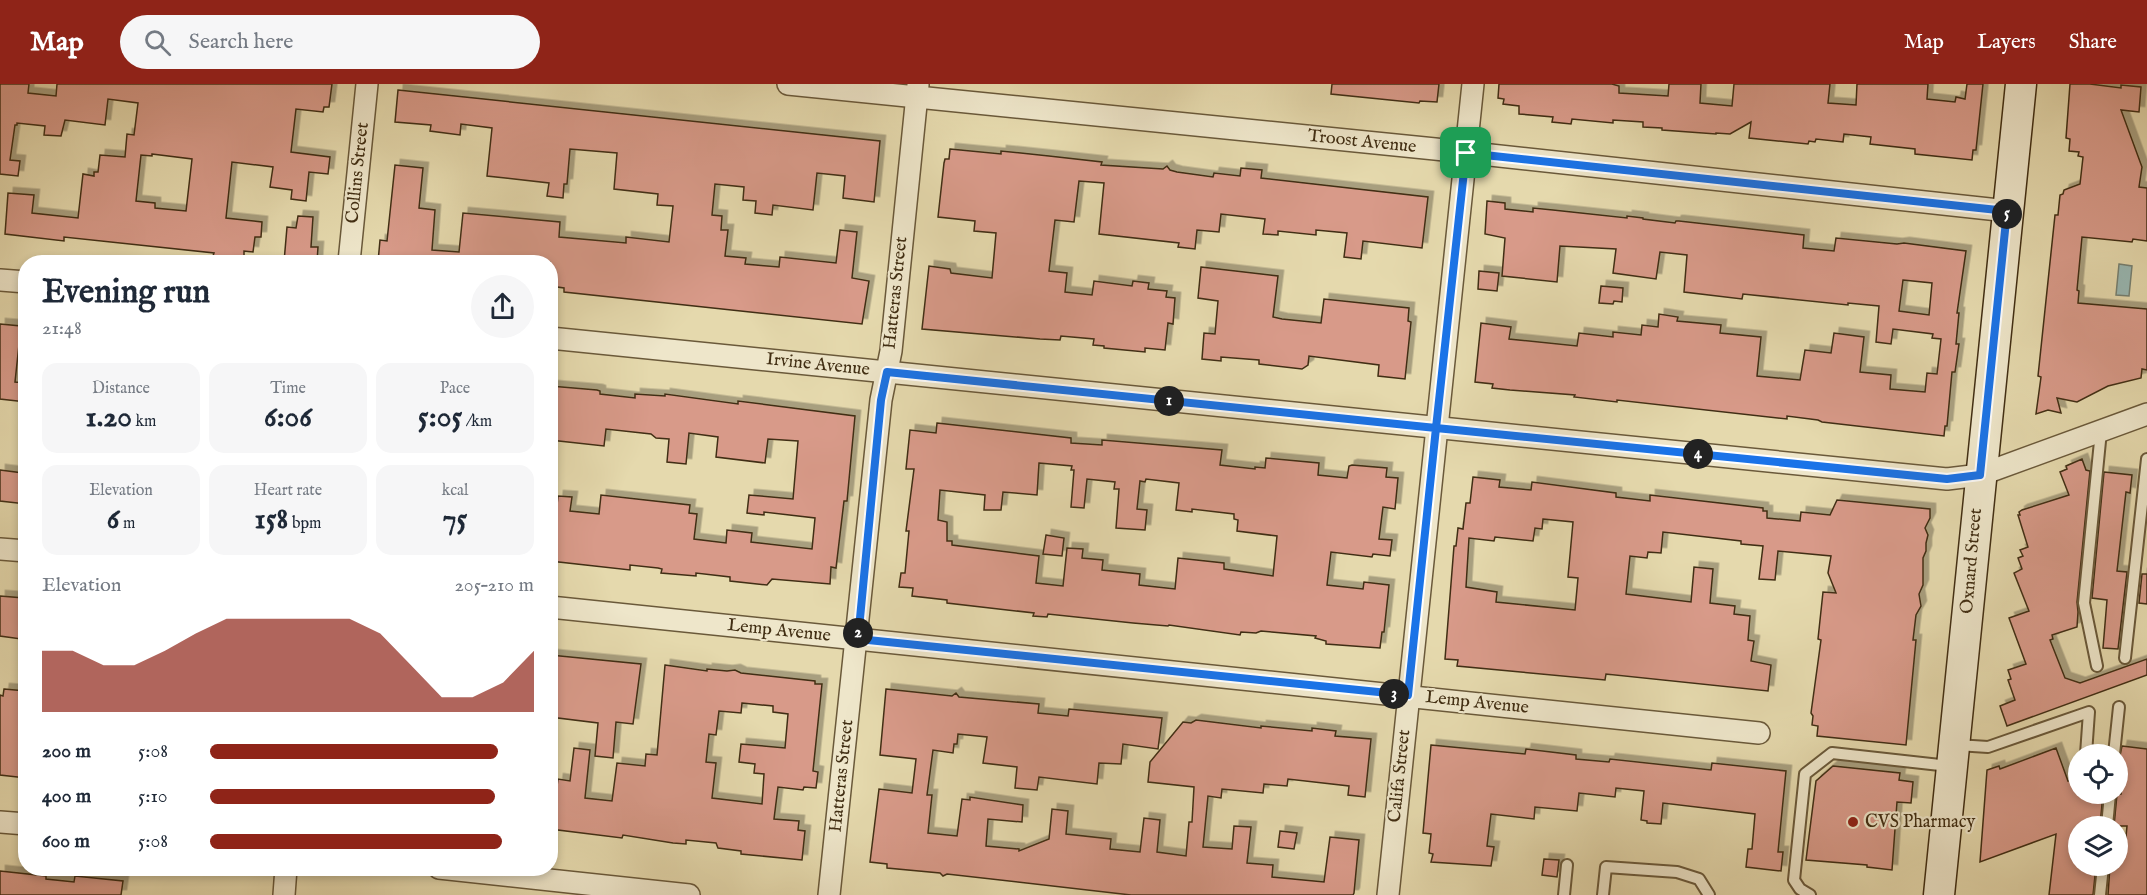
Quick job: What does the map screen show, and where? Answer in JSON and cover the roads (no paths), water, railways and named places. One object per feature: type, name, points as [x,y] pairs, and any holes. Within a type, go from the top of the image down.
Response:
[{"type":"main road","name":"Oxnard Street","points":[[1939,895],[2021,84]]},
{"type":"street","name":"Collins Street","points":[[350,255],[367,84]]},
{"type":"street","name":"Troost Avenue","points":[[788,84],[917,90],[1466,153],[2007,211]]},
{"type":"street","name":"Califa Street","points":[[1388,895],[1473,84]]},
{"type":"street","name":"Hatteras Street","points":[[829,895],[858,639],[881,400],[891,351],[917,90]]},
{"type":"street","points":[[0,280],[18,281]]},
{"type":"street","name":"Irvine Avenue","points":[[558,339],[1947,479],[1980,475],[2147,414]]},
{"type":"street","points":[[0,549],[18,550]]},
{"type":"street","name":"Lemp Avenue","points":[[558,608],[1759,733]]},
{"type":"street","points":[[0,822],[18,823]]},
{"type":"street","points":[[284,895],[285,876]]},
{"type":"street","points":[[513,876],[689,895]]},
{"type":"lane","points":[[2097,666],[2084,603],[2101,431]]},
{"type":"lane","points":[[2125,658],[2147,459]]},
{"type":"lane","points":[[2115,744],[2119,707]]},
{"type":"lane","points":[[1815,895],[1800,890],[1794,880],[1805,774],[1832,753],[1953,755],[1988,747],[2089,712],[2087,744]]},
{"type":"lane","points":[[1564,895],[1567,865]]},
{"type":"lane","points":[[1603,895],[1606,867],[1677,872],[1699,879],[1709,895]]},
{"type":"lane","points":[[2100,895],[2102,876]]},
{"type":"water","points":[[2119,264],[2132,266],[2129,296],[2116,295]]},
{"type":"place","name":"CVS Pharmacy","points":[[1853,822]]}]
